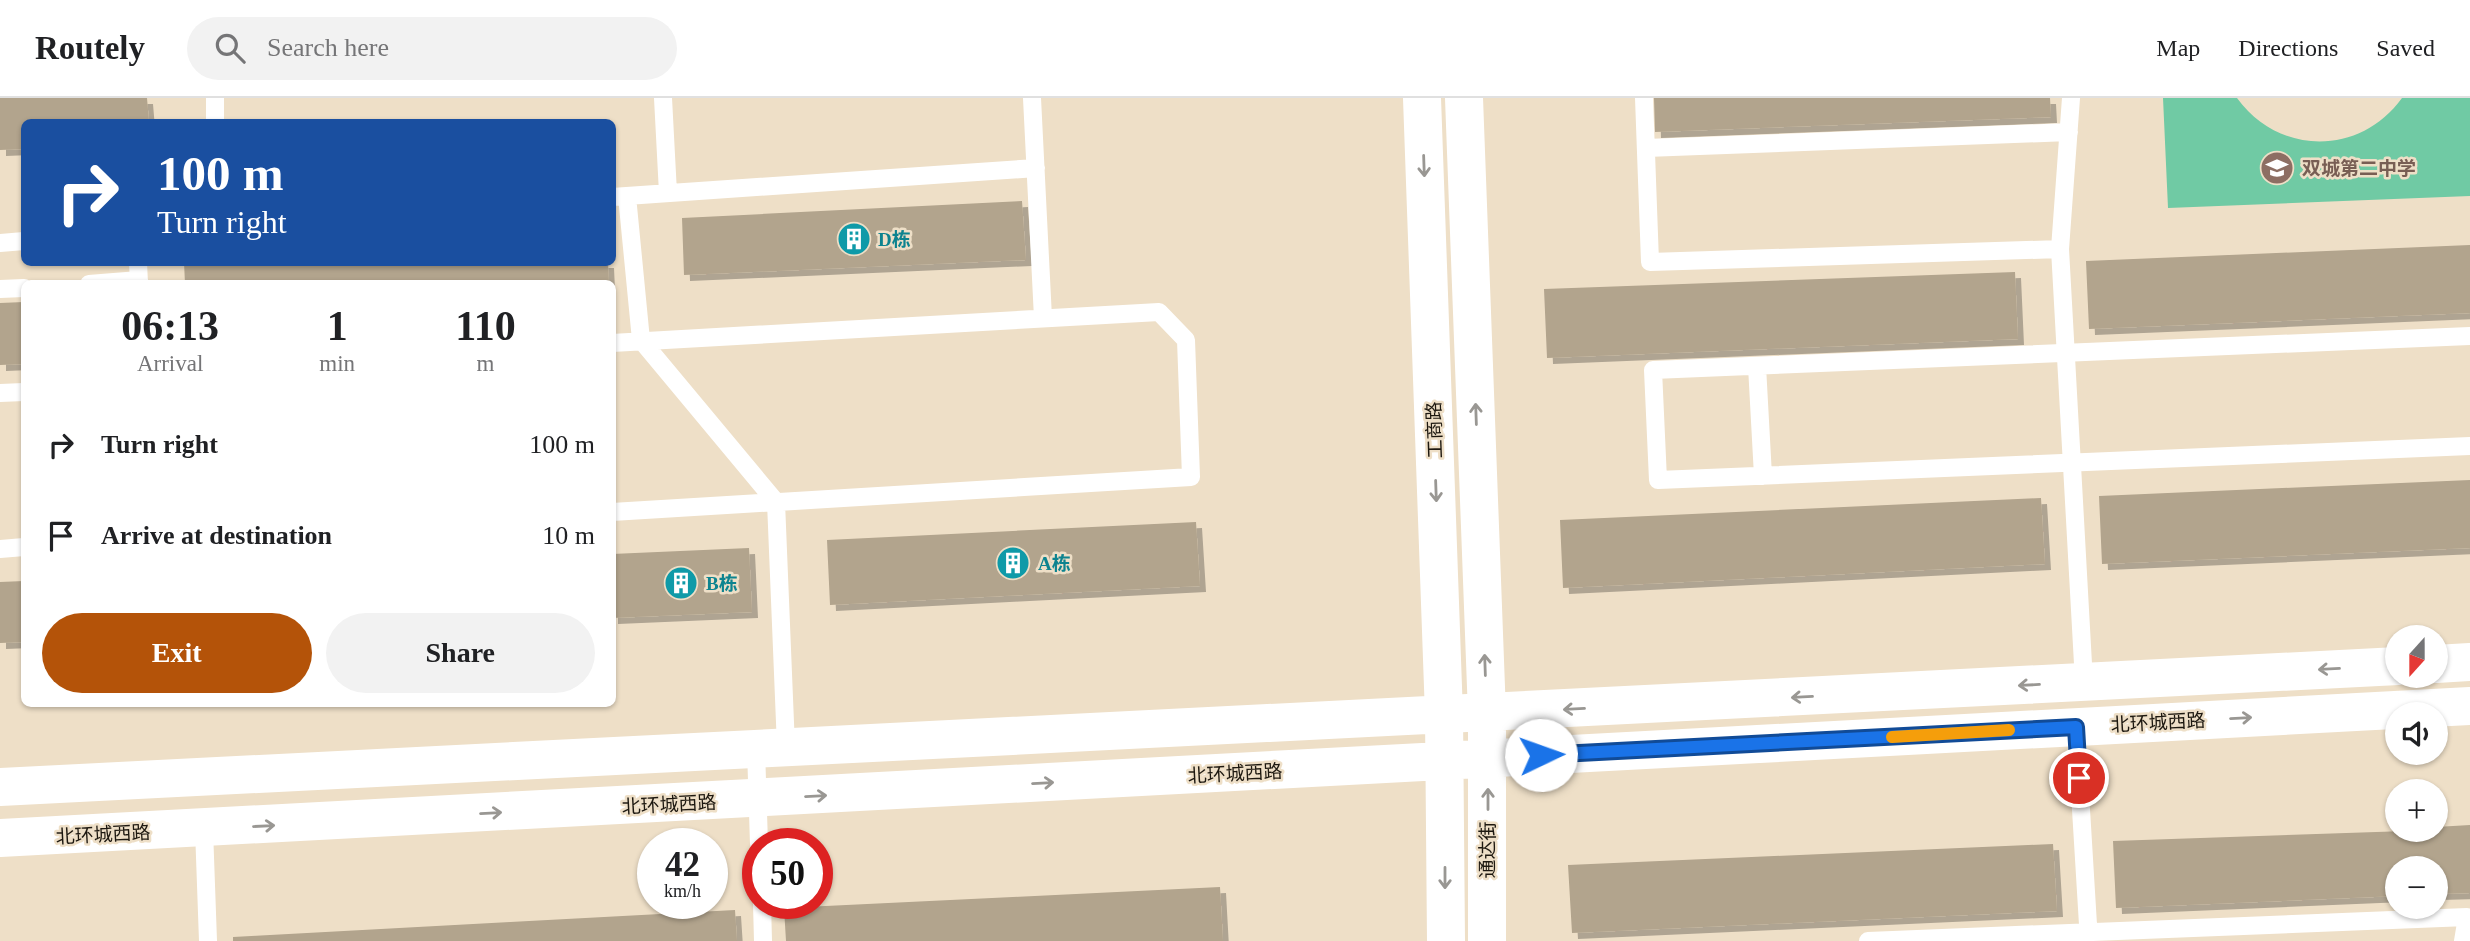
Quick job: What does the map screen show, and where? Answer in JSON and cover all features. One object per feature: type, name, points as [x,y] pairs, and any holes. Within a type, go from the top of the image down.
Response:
[{"type":"main road","name":"工商路","points":[[1422,98],[1445,761]]},
{"type":"main road","points":[[1464,98],[1488,758]]},
{"type":"main road","points":[[2448,663],[2470,662]]},
{"type":"main road","points":[[0,787],[2385,667]]},
{"type":"main road","name":"北环城西路","points":[[0,838],[2470,706]]},
{"type":"main road","name":"通达街","points":[[1487,941],[1488,758]]},
{"type":"main road","points":[[1445,761],[1446,941]]},
{"type":"lane","points":[[215,98],[215,119]]},
{"type":"lane","points":[[663,98],[668,193]]},
{"type":"lane","points":[[1032,98],[1043,318]]},
{"type":"lane","points":[[1644,98],[1650,261],[2060,249]]},
{"type":"lane","points":[[2071,98],[2060,249],[2084,682]]},
{"type":"lane","points":[[1646,148],[2069,132]]},
{"type":"lane","points":[[759,828],[758,799],[771,748],[776,502],[641,340],[620,197],[1036,168]]},
{"type":"lane","points":[[0,243],[21,241]]},
{"type":"lane","points":[[111,280],[139,275]]},
{"type":"lane","points":[[0,289],[21,288]]},
{"type":"lane","points":[[616,343],[1159,312],[1186,340],[1191,477],[616,512]]},
{"type":"lane","points":[[2470,335],[1653,370],[1658,480],[2470,446]]},
{"type":"lane","points":[[1757,366],[1763,476]]},
{"type":"lane","points":[[0,393],[21,392]]},
{"type":"lane","points":[[0,549],[21,547]]},
{"type":"lane","points":[[2076,727],[2089,936]]},
{"type":"lane","points":[[204,829],[208,941]]},
{"type":"lane","points":[[1868,941],[2089,936],[2467,917],[2463,941]]},
{"type":"lane","points":[[762,919],[763,941]]},
{"type":"green space","points":[[2163,98],[2237,98],[2254,117],[2275,131],[2297,139],[2320,142],[2342,139],[2364,131],[2385,117],[2402,98],[2470,98],[2470,196],[2168,208]]},
{"type":"building","points":[[0,98],[147,98],[149,119],[21,119],[21,149],[0,150]]},
{"type":"building","points":[[1654,98],[2050,98],[2051,117],[1655,132]]},
{"type":"building","name":"D栋","points":[[1022,201],[1026,260],[684,275],[682,218]]},
{"type":"building","points":[[2470,245],[2470,313],[2089,329],[2086,261]]},
{"type":"building","points":[[184,266],[608,266],[609,280],[185,280]]},
{"type":"building","points":[[2015,272],[2018,339],[1547,358],[1544,289]]},
{"type":"building","points":[[21,302],[21,364],[0,365],[0,303]]},
{"type":"building","points":[[2470,480],[2470,548],[2102,564],[2099,496]]},
{"type":"building","points":[[2041,498],[2045,564],[1563,588],[1560,520]]},
{"type":"building","name":"A栋","points":[[1196,522],[1200,586],[830,605],[827,540]]},
{"type":"building","name":"B栋","points":[[749,548],[752,612],[616,618],[616,554]]},
{"type":"building","points":[[21,581],[21,642],[0,643],[0,582]]},
{"type":"building","points":[[2470,825],[2470,893],[2448,894],[2448,856],[2385,856],[2385,897],[2116,908],[2113,841],[2385,832],[2385,842],[2448,842],[2448,826]]},
{"type":"building","points":[[2053,844],[2057,911],[1572,933],[1568,865]]},
{"type":"building","points":[[1220,887],[1223,941],[786,941],[785,919],[833,919],[833,906]]},
{"type":"building","points":[[728,910],[735,910],[737,941],[233,941],[233,937],[637,915],[637,919],[728,919]]},
{"type":"slow traffic","points":[[1892,737],[2009,730]]},
{"type":"place","name":"双城第二中学","points":[[2277,168]]},
{"type":"place","name":"D栋","points":[[854,239]]},
{"type":"place","name":"A栋","points":[[1013,563]]},
{"type":"place","name":"B栋","points":[[681,583]]},
{"type":"route","points":[[1541,755],[2076,727],[2079,778]]}]
